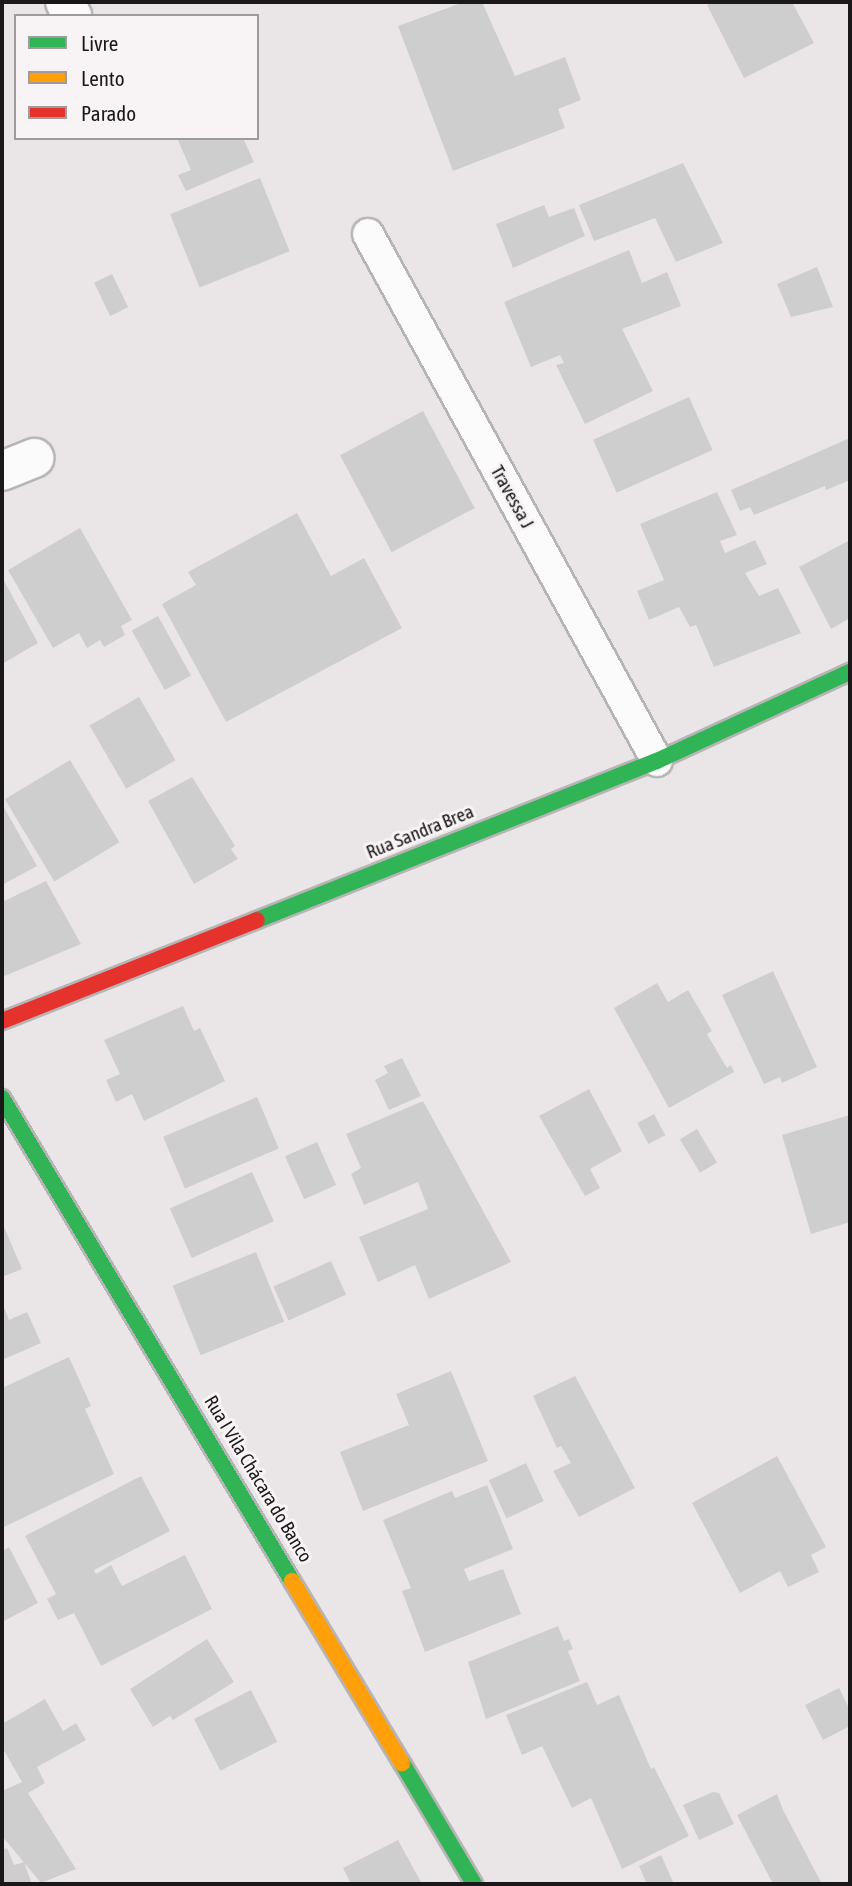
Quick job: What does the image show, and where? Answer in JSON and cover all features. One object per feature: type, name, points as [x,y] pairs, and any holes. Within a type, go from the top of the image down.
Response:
[{"type":"street","name":"Rua Sandra Brea","points":[[2,1021],[657,761],[850,671]]},
{"type":"street","name":"Rua I Vila Chácara do Banco","points":[[2,1098],[474,1884]]},
{"type":"lane","name":"Travessa J","points":[[368,234],[657,761]]},
{"type":"building","points":[[464,2],[482,2],[515,76],[565,57],[581,100],[558,109],[565,128],[453,171],[398,26]]},
{"type":"building","points":[[713,2],[792,2],[814,43],[744,78],[707,5]]},
{"type":"building","points":[[178,140],[244,140],[254,162],[186,191],[178,175],[191,170]]},
{"type":"building","points":[[683,163],[723,243],[676,262],[655,218],[594,241],[579,205]]},
{"type":"building","points":[[260,178],[290,251],[200,288],[170,214]]},
{"type":"building","points":[[544,205],[549,217],[574,208],[585,236],[513,268],[496,224]]},
{"type":"building","points":[[629,250],[642,283],[667,272],[681,306],[622,329],[653,391],[585,424],[556,365],[564,363],[560,355],[531,367],[504,302]]},
{"type":"building","points":[[817,267],[833,307],[791,317],[777,284]]},
{"type":"building","points":[[112,274],[128,307],[110,316],[94,283]]},
{"type":"building","points":[[689,397],[713,450],[617,493],[593,440]]},
{"type":"building","points":[[423,411],[475,508],[392,552],[340,455]]},
{"type":"building","points":[[850,438],[850,480],[826,490],[825,486],[754,515],[750,507],[740,511],[731,490]]},
{"type":"building","points":[[717,492],[737,535],[720,541],[725,553],[755,540],[767,564],[745,573],[759,596],[778,588],[801,633],[714,667],[696,625],[690,627],[679,607],[649,620],[637,591],[664,580],[640,524]]},
{"type":"building","points":[[297,513],[331,576],[364,558],[402,628],[226,722],[162,604],[196,585],[188,572]]},
{"type":"building","points":[[80,528],[132,620],[121,626],[125,635],[104,647],[100,640],[87,648],[79,633],[53,648],[8,570]]},
{"type":"building","points":[[850,540],[850,618],[831,629],[799,567]]},
{"type":"building","points":[[2,577],[38,643],[2,664]]},
{"type":"building","points":[[158,616],[191,675],[165,690],[132,631]]},
{"type":"building","points":[[139,697],[176,760],[126,789],[90,726]]},
{"type":"building","points":[[70,760],[119,842],[54,881],[5,799]]},
{"type":"building","points":[[192,777],[235,846],[231,849],[238,859],[194,884],[148,801]]},
{"type":"building","points":[[2,804],[37,866],[2,885]]},
{"type":"building","points":[[46,881],[81,944],[2,977],[2,902]]},
{"type":"building","points":[[773,971],[817,1067],[782,1083],[780,1077],[764,1084],[722,995]]},
{"type":"building","points":[[657,983],[668,1002],[688,990],[712,1031],[707,1034],[727,1068],[731,1065],[734,1072],[669,1108],[614,1008]]},
{"type":"building","points":[[183,1006],[194,1031],[200,1028],[225,1081],[144,1121],[132,1094],[116,1102],[106,1080],[120,1074],[104,1040]]},
{"type":"building","points":[[402,1058],[421,1096],[389,1110],[375,1080],[388,1073],[384,1066]]},
{"type":"building","points":[[589,1089],[622,1151],[590,1169],[600,1188],[585,1196],[539,1116]]},
{"type":"building","points":[[257,1097],[279,1149],[185,1188],[163,1137]]},
{"type":"building","points":[[423,1101],[511,1262],[429,1299],[415,1265],[378,1282],[359,1237],[428,1209],[418,1182],[364,1205],[351,1174],[361,1168],[346,1134]]},
{"type":"building","points":[[654,1114],[665,1135],[648,1144],[637,1123]]},
{"type":"building","points":[[850,1115],[850,1222],[811,1234],[782,1135]]},
{"type":"building","points":[[697,1129],[717,1162],[700,1173],[680,1139]]},
{"type":"building","points":[[317,1142],[336,1185],[304,1199],[285,1156]]},
{"type":"building","points":[[252,1172],[274,1221],[192,1258],[170,1209]]},
{"type":"building","points":[[2,1222],[22,1269],[2,1277]]},
{"type":"building","points":[[256,1252],[284,1322],[201,1355],[173,1286]]},
{"type":"building","points":[[331,1261],[346,1295],[288,1320],[273,1287]]},
{"type":"building","points":[[2,1302],[9,1320],[27,1312],[41,1343],[2,1360]]},
{"type":"building","points":[[69,1357],[91,1406],[85,1409],[114,1474],[4,1527],[2,1388]]},
{"type":"building","points":[[451,1371],[488,1461],[363,1511],[340,1452],[409,1425],[396,1394]]},
{"type":"building","points":[[575,1376],[635,1488],[579,1517],[553,1471],[571,1463],[561,1446],[557,1448],[533,1396]]},
{"type":"building","points":[[777,1456],[826,1547],[811,1555],[819,1572],[788,1587],[780,1571],[740,1593],[692,1503]]},
{"type":"building","points":[[526,1463],[544,1501],[507,1518],[489,1480]]},
{"type":"building","points":[[141,1476],[170,1531],[94,1570],[96,1574],[111,1565],[122,1586],[185,1555],[212,1609],[101,1666],[74,1613],[58,1620],[47,1599],[56,1594],[25,1536]]},
{"type":"building","points":[[487,1485],[513,1549],[464,1569],[469,1581],[503,1569],[521,1614],[425,1652],[402,1591],[411,1588],[383,1520],[452,1491],[455,1498]]},
{"type":"building","points":[[9,1547],[38,1603],[2,1622],[2,1551]]},
{"type":"building","points":[[558,1626],[564,1641],[569,1639],[573,1649],[568,1651],[580,1681],[486,1719],[468,1662]]},
{"type":"building","points":[[207,1639],[234,1682],[173,1720],[170,1716],[153,1727],[130,1689]]},
{"type":"building","points":[[587,1682],[597,1705],[619,1695],[651,1769],[654,1767],[689,1836],[622,1869],[591,1798],[572,1808],[542,1746],[522,1755],[506,1715]]},
{"type":"building","points":[[839,1688],[850,1710],[850,1726],[823,1740],[805,1705]]},
{"type":"building","points":[[251,1690],[277,1742],[220,1771],[194,1719]]},
{"type":"building","points":[[45,1699],[63,1731],[76,1723],[86,1740],[37,1767],[45,1783],[28,1793],[76,1869],[41,1883],[2,1836],[2,1791],[22,1782],[2,1747],[2,1724]]},
{"type":"building","points":[[713,1792],[719,1793],[734,1824],[699,1840],[683,1805]]},
{"type":"building","points":[[777,1794],[822,1884],[773,1884],[737,1815]]},
{"type":"building","points":[[398,1840],[422,1884],[351,1884],[343,1868]]},
{"type":"building","points":[[7,1848],[14,1865],[24,1862],[32,1884],[2,1884],[2,1850]]},
{"type":"building","points":[[661,1855],[674,1884],[647,1884],[639,1866]]},
{"type":"traffic: fast","points":[[257,920],[657,761],[850,672]]},
{"type":"traffic: fast","points":[[2,1098],[292,1581]]},
{"type":"traffic: fast","points":[[402,1763],[474,1884]]},
{"type":"traffic: slow","points":[[292,1581],[402,1763]]},
{"type":"traffic: jam","points":[[2,1021],[257,920]]}]
